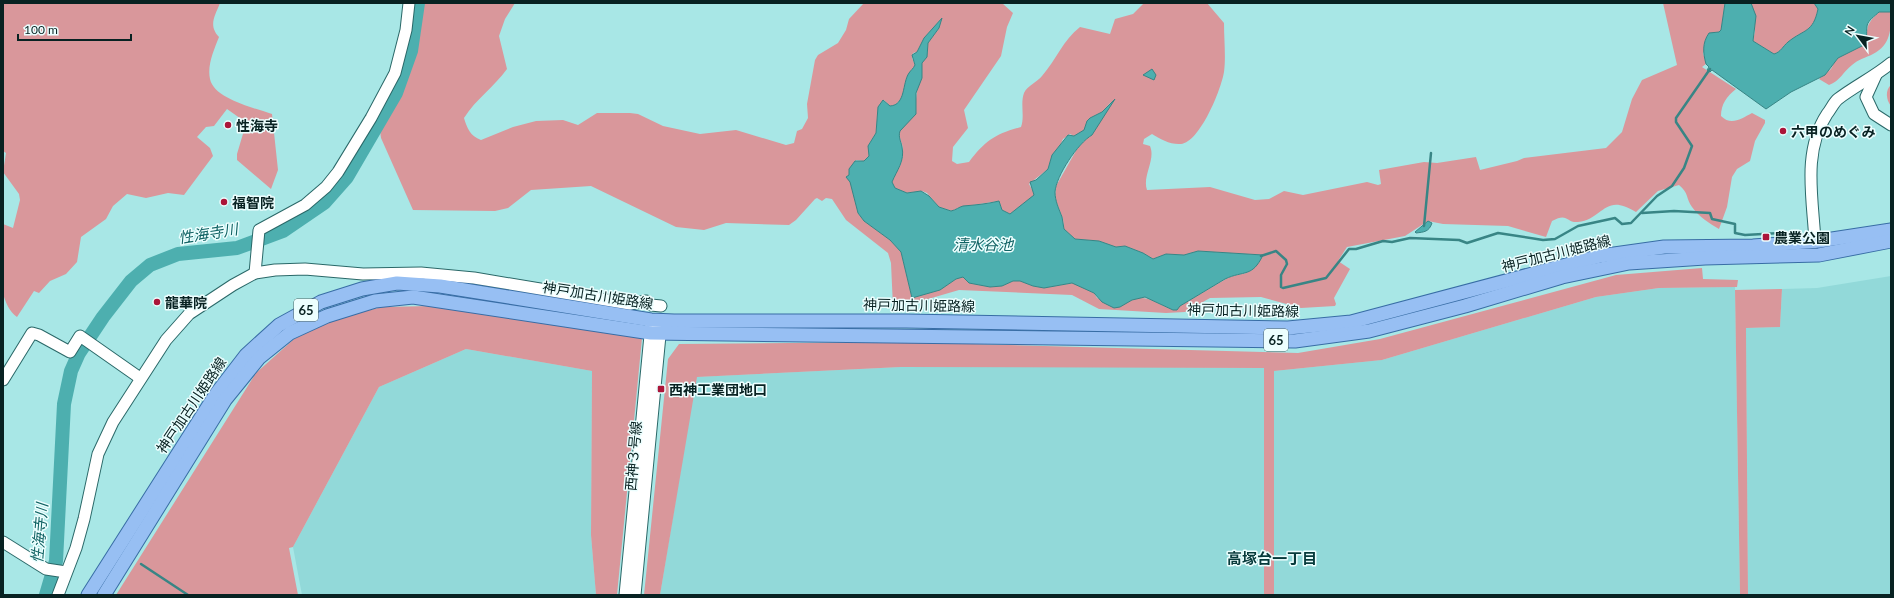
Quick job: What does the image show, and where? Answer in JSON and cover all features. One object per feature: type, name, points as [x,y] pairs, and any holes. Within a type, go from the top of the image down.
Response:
[{"type":"main road","name":"神戸加古川姫路線","points":[[88,595],[216,394],[246,355],[279,325],[321,302],[362,289],[397,283],[440,286],[656,327],[921,321],[1288,328],[1351,322],[1600,256],[1664,247],[1753,246],[1815,242],[1891,230]]},
{"type":"main road","name":"神戸加古川姫路線","points":[[104,595],[225,400],[259,358],[290,333],[328,316],[375,301],[413,297],[656,327],[980,336],[1295,341],[1368,331],[1465,306],[1562,277],[1629,263],[1705,258],[1819,255],[1891,241]]},
{"type":"street","points":[[255,273],[255,253],[258,230],[305,205],[326,187],[338,172],[371,118],[395,74],[406,30],[409,3]]},
{"type":"street","points":[[1815,242],[1810,178],[1814,144],[1821,125],[1837,100],[1876,75],[1891,63]]},
{"type":"street","points":[[1866,97],[1876,75]]},
{"type":"street","points":[[1852,90],[1866,97],[1874,114],[1891,125]]},
{"type":"street","points":[[58,595],[63,571],[76,548],[98,454],[113,422],[140,378],[166,340],[189,314],[233,285],[255,273],[275,270],[305,269],[363,274],[421,272],[474,278],[630,304],[646,301],[656,305],[656,327]]},
{"type":"street","name":"西神３号線","points":[[625,595],[656,327]]},
{"type":"street","name":"西神３号線","points":[[635,595],[656,327]]},
{"type":"street","points":[[3,380],[32,333],[39,335],[70,352],[80,336],[140,378]]},
{"type":"street","points":[[3,542],[46,569],[63,571]]},
{"type":"shaded area","points":[[3,3],[220,3],[213,24],[219,37],[210,63],[210,79],[213,86],[227,97],[246,106],[272,114],[278,170],[271,189],[237,160],[237,154],[245,127],[244,121],[227,109],[214,126],[206,127],[197,137],[210,148],[213,156],[184,195],[168,193],[146,198],[127,194],[113,206],[106,219],[81,237],[77,262],[66,274],[50,281],[39,293],[34,291],[17,317],[14,315],[3,294],[3,224],[13,228],[20,200],[19,194],[3,172],[6,153],[3,151]]},
{"type":"shaded area","points":[[423,3],[515,3],[505,19],[499,36],[507,69],[464,118],[470,131],[474,136],[481,140],[513,127],[536,121],[563,120],[578,125],[597,113],[630,113],[638,114],[663,126],[700,134],[736,130],[786,145],[794,143],[797,131],[802,129],[808,118],[807,104],[815,60],[818,55],[838,43],[846,30],[849,19],[864,3],[1002,3],[1013,13],[1007,27],[1001,56],[964,110],[968,128],[953,147],[952,161],[957,164],[969,162],[991,139],[1004,132],[1021,127],[1023,119],[1022,101],[1025,91],[1042,76],[1064,44],[1080,27],[1110,34],[1115,19],[1133,14],[1144,3],[1207,3],[1224,23],[1225,60],[1224,72],[1219,91],[1202,125],[1188,141],[1181,144],[1173,144],[1152,134],[1144,139],[1143,144],[1150,146],[1151,151],[1146,179],[1147,190],[1210,187],[1255,200],[1269,199],[1284,191],[1303,195],[1367,182],[1378,185],[1381,184],[1379,170],[1424,162],[1437,163],[1476,157],[1480,170],[1524,158],[1606,148],[1622,132],[1632,99],[1642,80],[1677,65],[1663,3],[1725,3],[1721,30],[1719,32],[1715,32],[1703,53],[1706,64],[1702,67],[1736,89],[1725,101],[1721,116],[1729,121],[1732,121],[1752,113],[1765,120],[1765,123],[1755,141],[1750,161],[1737,169],[1732,177],[1727,207],[1719,229],[1704,220],[1695,211],[1690,204],[1686,193],[1679,185],[1658,191],[1636,212],[1617,205],[1605,208],[1587,220],[1578,222],[1564,218],[1557,218],[1552,221],[1546,237],[1508,226],[1443,224],[1428,221],[1405,236],[1347,247],[1338,261],[1350,269],[1334,298],[1336,304],[1335,306],[1301,308],[1261,297],[1210,298],[1185,312],[1166,313],[1099,309],[1072,295],[959,290],[911,304],[902,302],[893,307],[891,263],[888,253],[846,220],[832,199],[826,198],[822,201],[817,198],[815,199],[796,220],[789,225],[726,223],[704,230],[676,227],[591,186],[531,190],[508,208],[495,211],[413,210],[381,138],[380,131],[405,86],[420,34]],"holes":[[[941,19],[939,28],[928,43],[928,52],[922,63],[922,78],[918,85],[916,99],[900,131],[903,155],[901,164],[892,182],[895,188],[907,193],[922,191],[927,193],[939,207],[952,211],[960,207],[999,201],[1002,210],[1010,214],[1035,195],[1029,184],[1048,169],[1052,155],[1058,150],[1063,139],[1070,134],[1074,136],[1085,130],[1090,118],[1102,112],[1111,102],[1092,135],[1077,149],[1056,186],[1055,198],[1063,219],[1064,229],[1075,239],[1099,241],[1116,247],[1125,246],[1143,253],[1153,259],[1166,254],[1184,255],[1198,251],[1262,255],[1257,265],[1251,271],[1230,277],[1173,310],[1141,298],[1135,299],[1120,307],[1097,298],[1094,293],[1073,283],[1044,288],[1020,281],[1013,281],[1002,286],[990,287],[969,283],[963,277],[956,279],[940,290],[912,298],[901,252],[890,240],[864,221],[858,213],[849,175],[856,160],[864,161],[869,156],[869,144],[876,133],[878,110],[884,100],[890,106],[895,105],[901,99],[909,75],[915,65],[912,58],[913,53],[917,52],[924,38]]]},
{"type":"shaded area","points":[[1751,3],[1814,3],[1818,9],[1811,27],[1788,42],[1774,54],[1753,41],[1755,31]]},
{"type":"shaded area","points":[[1879,12],[1891,12],[1889,36],[1883,46],[1873,54],[1855,63],[1833,83],[1829,85],[1819,79],[1831,69],[1838,58],[1864,45],[1869,24]]},
{"type":"shaded area","points":[[1891,85],[1891,106],[1887,95]]},
{"type":"shaded area","points":[[1702,268],[1703,279],[1738,280],[1737,287],[1659,288],[1596,297],[1382,360],[1274,371],[1274,595],[1264,595],[1264,368],[901,367],[697,377],[660,595],[644,595],[668,359],[679,344],[901,342],[1298,353],[1380,339],[1616,275]]},
{"type":"shaded area","points":[[1891,276],[1891,595],[1748,595],[1746,328],[1780,327],[1782,289],[1817,288]]},
{"type":"shaded area","points":[[1735,287],[1740,595],[1274,595],[1274,371],[1382,360],[1596,297],[1659,288]]},
{"type":"shaded area","points":[[1782,289],[1780,327],[1746,328],[1748,595],[1740,595],[1735,290]]},
{"type":"shaded area","points":[[432,306],[642,338],[617,595],[596,595],[591,535],[592,371],[466,349],[379,387],[293,547],[289,548],[298,595],[116,595],[256,373],[294,339],[338,318],[382,307]]},
{"type":"shaded area","points":[[466,349],[592,371],[591,535],[596,595],[302,595],[293,547],[379,387]]},
{"type":"shaded area","points":[[1061,366],[1264,368],[1264,595],[660,595],[696,377],[901,367]]},
{"type":"water","points":[[1725,3],[1751,3],[1756,16],[1753,41],[1774,54],[1788,42],[1811,27],[1818,9],[1814,3],[1891,3],[1891,12],[1879,12],[1870,20],[1867,26],[1864,45],[1838,58],[1825,75],[1791,92],[1766,109],[1712,70],[1710,72],[1707,70],[1709,67],[1706,64],[1704,56],[1705,41],[1709,33],[1719,32],[1721,30]]},
{"type":"water","name":"清水谷池","points":[[942,18],[939,28],[928,43],[927,57],[922,63],[922,78],[916,93],[916,114],[899,133],[903,152],[900,165],[892,182],[895,188],[907,193],[921,191],[929,196],[939,207],[951,211],[963,206],[999,201],[1002,210],[1010,214],[1034,195],[1030,182],[1036,180],[1048,169],[1052,155],[1068,135],[1074,136],[1084,130],[1087,121],[1090,118],[1102,112],[1115,99],[1092,135],[1086,139],[1074,152],[1059,177],[1055,195],[1064,229],[1075,239],[1099,241],[1116,247],[1125,246],[1143,253],[1153,259],[1166,254],[1184,255],[1198,251],[1263,255],[1259,262],[1251,270],[1225,279],[1180,306],[1177,310],[1173,310],[1145,297],[1132,300],[1120,307],[1114,308],[1102,302],[1094,293],[1072,283],[1044,288],[1020,281],[1013,281],[1002,286],[990,287],[969,283],[963,277],[956,279],[940,290],[912,298],[901,252],[890,240],[864,221],[858,213],[850,182],[846,177],[849,175],[849,169],[855,161],[864,161],[869,156],[868,146],[876,133],[878,107],[883,100],[890,106],[899,102],[907,77],[915,65],[912,55],[917,52],[924,38]]},
{"type":"water","points":[[1152,69],[1156,75],[1154,80],[1143,75]]},
{"type":"water","points":[[1428,221],[1432,223],[1428,230],[1415,232]]},
{"type":"waterway","name":"性海寺川","points":[[46,595],[56,561],[64,404],[71,371],[79,353],[103,317],[131,281],[150,265],[178,254],[237,248],[283,231],[324,203],[347,177],[396,93],[411,51],[418,3]]},
{"type":"waterway","points":[[1261,256],[1276,251],[1286,260],[1287,264],[1281,275],[1281,287],[1283,288],[1326,278],[1349,249],[1356,249],[1383,241],[1392,242],[1410,238],[1459,240],[1467,243],[1498,233],[1543,240],[1555,239],[1578,226],[1615,218],[1622,224],[1631,223],[1657,196],[1672,186],[1684,168],[1692,146],[1676,122],[1676,118],[1710,69]]},
{"type":"waterway","points":[[1424,226],[1431,153]]},
{"type":"waterway","points":[[1642,213],[1674,211],[1710,213],[1712,219],[1735,224],[1735,233],[1745,235],[1782,233]]},
{"type":"waterway","points":[[141,564],[188,595]]},
{"type":"place","name":"性海寺","points":[[228,125]]},
{"type":"place","name":"六甲のめぐみ","points":[[1783,131]]},
{"type":"place","name":"福智院","points":[[224,202]]},
{"type":"place","name":"農業公園","points":[[1766,237]]},
{"type":"place","name":"龍華院","points":[[157,302]]},
{"type":"place","name":"西神工業団地口","points":[[661,389]]},
{"type":"district","name":"高塚台一丁目","points":[[1272,558]]}]
